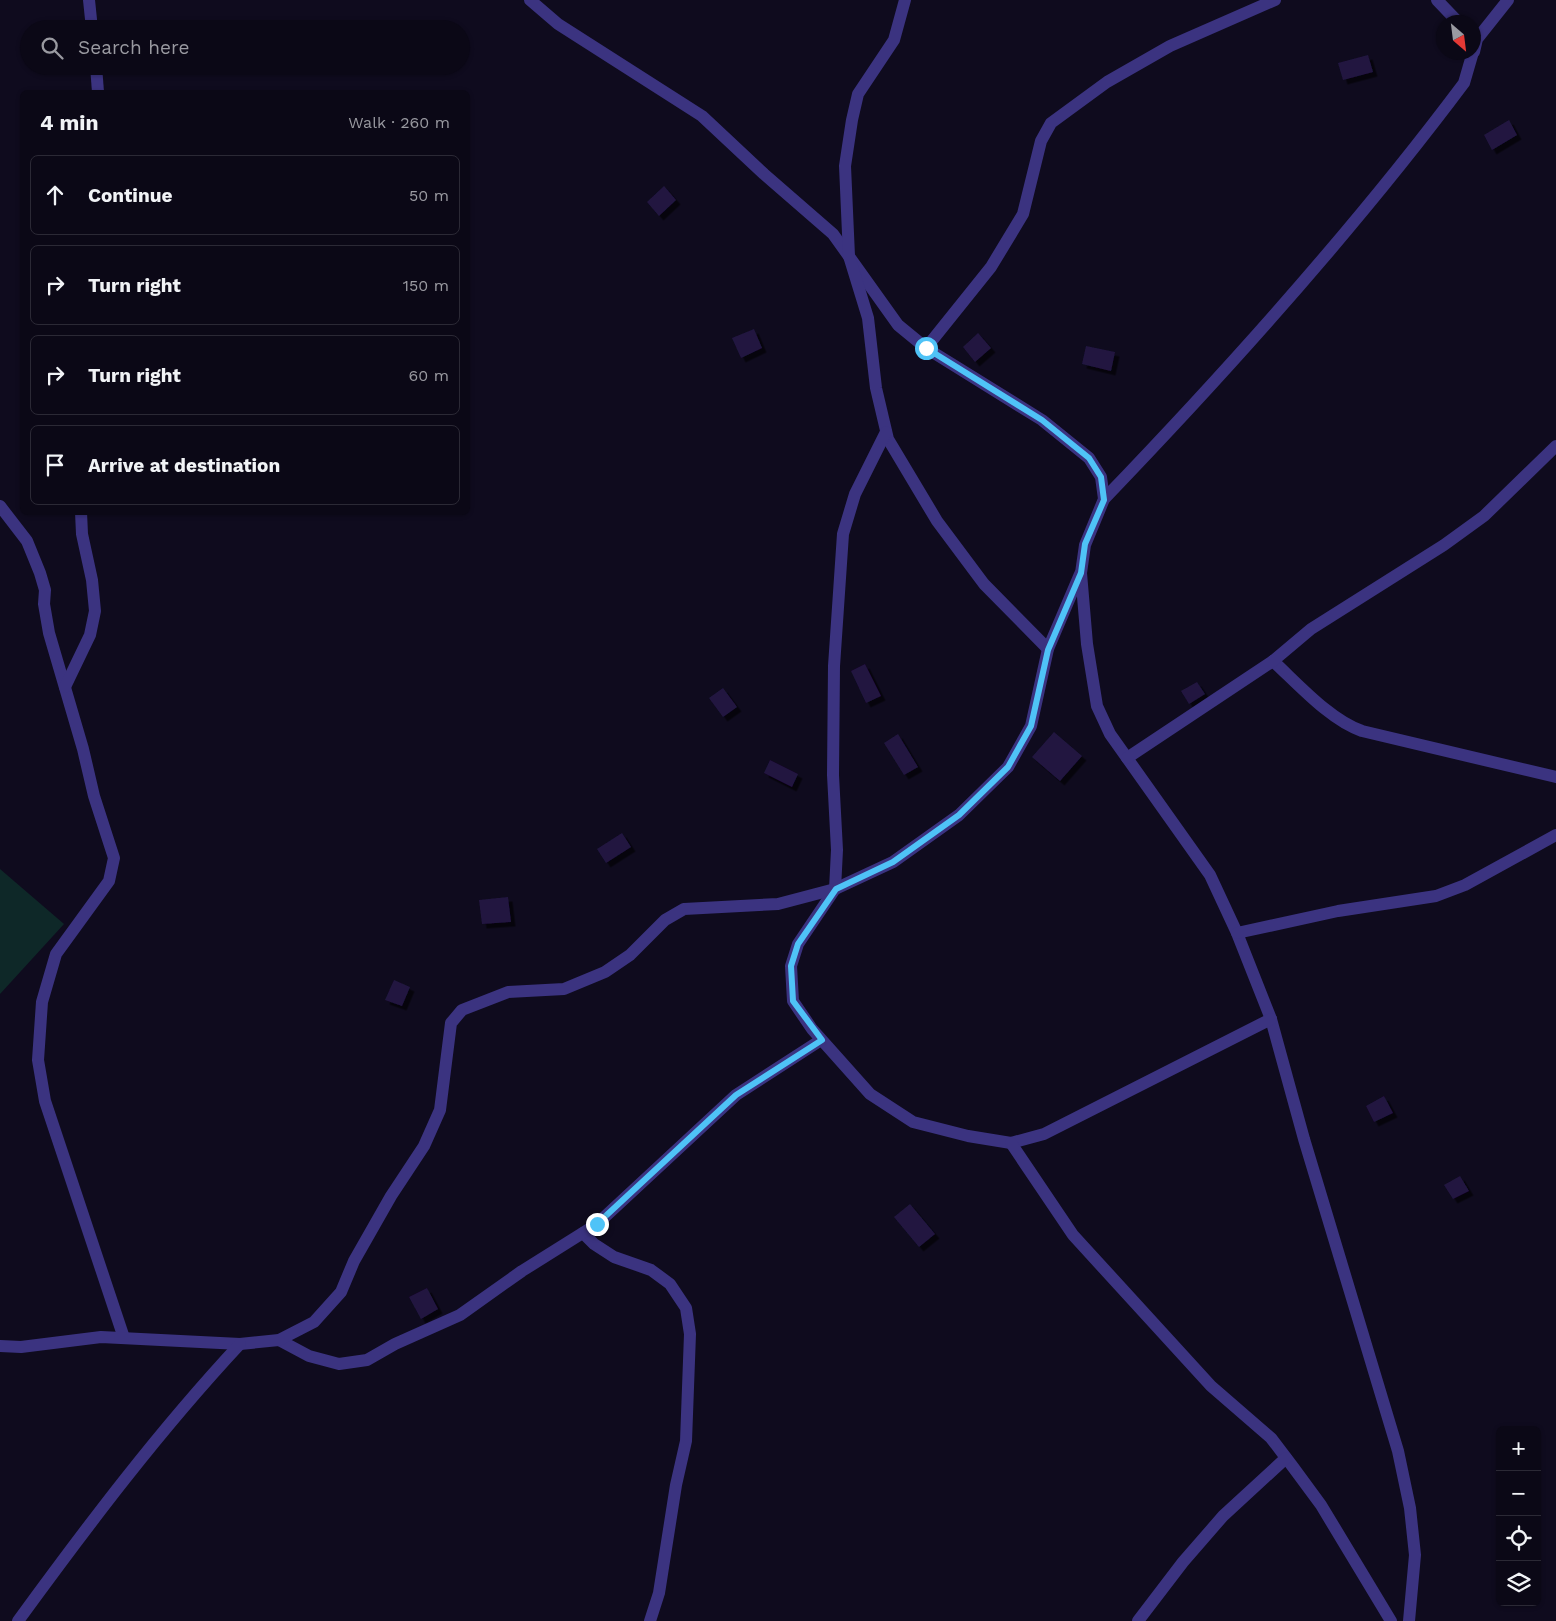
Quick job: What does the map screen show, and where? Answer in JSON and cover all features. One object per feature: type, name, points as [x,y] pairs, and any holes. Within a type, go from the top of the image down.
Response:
[{"type":"street","points":[[89,0],[91,20]]},
{"type":"street","points":[[530,0],[558,24],[702,116],[764,174],[833,234],[898,325],[926,348],[1042,420],[1089,458],[1101,477],[1104,500]]},
{"type":"street","points":[[905,0],[894,40],[858,94],[845,166],[849,256],[868,318],[876,388],[886,432],[893,447],[942,529],[984,584],[1048,650]]},
{"type":"street","points":[[926,348],[991,267],[1023,214],[1041,141],[1051,123],[1107,82],[1170,46],[1275,0]]},
{"type":"street","points":[[1437,0],[1451,15]]},
{"type":"street","points":[[1481,30],[1508,0]]},
{"type":"street","points":[[1409,1621],[1415,1556],[1410,1508],[1398,1451],[1304,1138],[1271,1019],[1237,933],[1210,875],[1110,734],[1098,706],[1087,644],[1081,573],[1085,544],[1104,500],[1191,409],[1316,268],[1464,83],[1471,60]]},
{"type":"street","points":[[97,75],[98,90]]},
{"type":"street","points":[[886,432],[855,494],[843,534],[834,666],[833,775],[837,850],[836,889],[798,944],[791,966],[793,1001],[822,1040],[870,1094],[913,1122],[968,1136],[1011,1142],[1044,1134],[1271,1019]]},
{"type":"street","points":[[1127,758],[1273,661],[1311,629],[1444,545],[1484,516],[1556,446]]},
{"type":"street","points":[[0,506],[27,541],[40,573],[45,590],[44,604],[49,633],[83,749],[94,796],[114,858],[109,882],[56,954],[42,1002],[38,1060],[45,1101],[124,1338]]},
{"type":"street","points":[[65,687],[90,636],[95,611],[92,580],[82,534],[81,515]]},
{"type":"street","points":[[0,1346],[21,1347],[101,1337],[240,1344],[279,1340],[314,1322],[341,1292],[354,1261],[386,1204],[424,1146],[440,1110],[452,1023],[462,1010],[508,992],[564,989],[605,972],[630,955],[665,920],[684,909],[778,904],[836,889],[893,862],[959,815],[1008,767],[1031,726],[1048,650],[1081,573]]},
{"type":"street","points":[[1273,661],[1348,726],[1556,778]]},
{"type":"street","points":[[1237,933],[1338,911],[1436,896],[1465,885],[1556,835]]},
{"type":"street","points":[[279,1340],[309,1356],[339,1364],[367,1360],[395,1344],[460,1314],[597,1224],[736,1095],[822,1040]]},
{"type":"street","points":[[1011,1142],[1073,1235],[1211,1386],[1270,1438],[1286,1458],[1321,1506],[1391,1621]]},
{"type":"street","points":[[584,1233],[594,1244],[614,1258],[652,1270],[670,1284],[686,1308],[690,1334],[686,1441],[676,1485],[659,1593],[650,1621]]},
{"type":"street","points":[[18,1621],[144,1453],[200,1387],[240,1344]]},
{"type":"street","points":[[1138,1621],[1183,1562],[1223,1516],[1286,1458]]},
{"type":"green space","points":[[0,869],[64,924],[0,994]]},
{"type":"building","points":[[1368,55],[1373,72],[1343,80],[1338,63]]},
{"type":"building","points":[[1509,120],[1517,135],[1492,150],[1484,135]]},
{"type":"building","points":[[664,186],[676,200],[659,216],[647,202]]},
{"type":"building","points":[[754,329],[762,348],[741,358],[732,338]]},
{"type":"building","points":[[978,333],[991,348],[975,362],[963,347]]},
{"type":"building","points":[[1086,346],[1115,352],[1111,371],[1082,364]]},
{"type":"building","points":[[865,664],[881,696],[866,703],[851,671]]},
{"type":"building","points":[[1197,682],[1205,694],[1189,704],[1181,691]]},
{"type":"building","points":[[723,688],[737,707],[723,717],[709,698]]},
{"type":"building","points":[[1054,732],[1082,756],[1060,781],[1032,757]]},
{"type":"building","points":[[898,734],[918,767],[904,775],[884,743]]},
{"type":"building","points":[[770,760],[798,774],[792,787],[764,773]]},
{"type":"building","points":[[622,833],[631,847],[606,863],[597,849]]},
{"type":"building","points":[[508,897],[511,922],[482,924],[479,900]]},
{"type":"building","points":[[394,980],[410,987],[402,1006],[385,1000]]},
{"type":"building","points":[[1384,1096],[1393,1113],[1374,1122],[1366,1106]]},
{"type":"building","points":[[1460,1176],[1469,1191],[1453,1199],[1444,1185]]},
{"type":"building","points":[[910,1204],[935,1234],[919,1247],[894,1217]]},
{"type":"building","points":[[427,1288],[438,1309],[421,1319],[409,1297]]},
{"type":"route","points":[[597,1224],[736,1095],[822,1040],[793,1001],[791,966],[798,944],[836,889],[893,862],[959,815],[1008,767],[1031,726],[1048,650],[1081,573],[1085,544],[1104,500],[1101,477],[1089,458],[1042,420],[926,348]]}]
